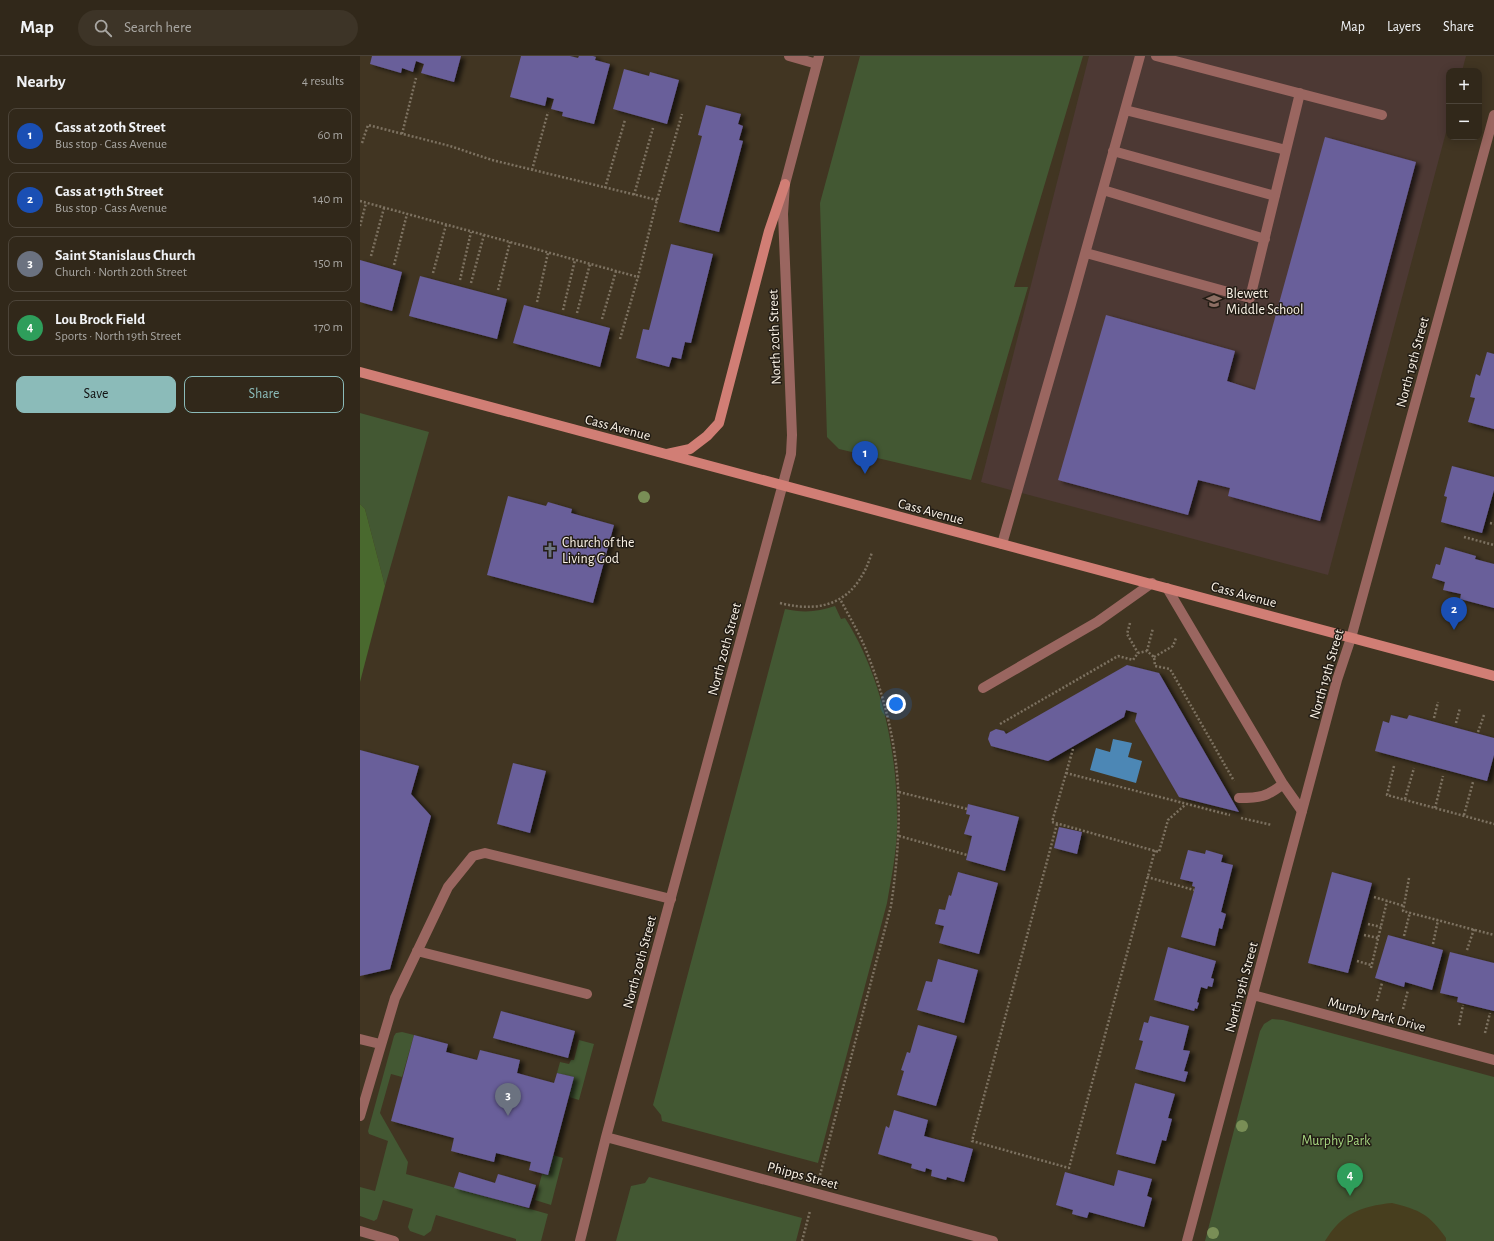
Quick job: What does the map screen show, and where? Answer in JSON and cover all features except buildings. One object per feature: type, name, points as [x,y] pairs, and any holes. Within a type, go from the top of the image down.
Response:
[{"type":"main road","points":[[665,454],[690,448],[707,436],[719,423],[769,231],[786,184]]},
{"type":"main road","name":"Cass Avenue","points":[[360,372],[782,486],[1152,583],[1494,676]]},
{"type":"street","points":[[789,56],[818,60]]},
{"type":"street","points":[[1002,544],[1086,253],[1140,56]]},
{"type":"street","points":[[1156,56],[1382,115]]},
{"type":"street","name":"North 20th Street","points":[[580,1241],[606,1137],[790,454],[792,435],[783,214],[786,184],[818,60]]},
{"type":"street","points":[[1086,253],[1250,298],[1300,93]]},
{"type":"street","points":[[1125,110],[1286,150]]},
{"type":"street","name":"North 19th Street","points":[[1186,1241],[1337,680],[1351,638],[1494,115]]},
{"type":"street","points":[[1113,151],[1275,196]]},
{"type":"street","points":[[1103,190],[1265,239]]},
{"type":"street","points":[[983,688],[1097,622],[1152,583]]},
{"type":"street","points":[[1166,588],[1283,784],[1302,811]]},
{"type":"street","points":[[1239,798],[1259,798],[1273,792],[1283,784]]},
{"type":"street","points":[[360,1116],[380,1044],[395,998],[448,887],[473,856],[485,853],[671,899]]},
{"type":"street","points":[[417,951],[587,994]]},
{"type":"street","name":"Murphy Park Drive","points":[[1253,995],[1494,1060]]},
{"type":"street","points":[[360,1039],[380,1044]]},
{"type":"street","name":"Phipps Street","points":[[606,1137],[993,1241]]},
{"type":"street","points":[[360,1231],[394,1241]]},
{"type":"path","points":[[402,134],[416,78]]},
{"type":"path","points":[[532,170],[548,112]]},
{"type":"path","points":[[620,339],[638,277],[657,200],[682,114]]},
{"type":"path","points":[[605,188],[625,120]]},
{"type":"path","points":[[362,143],[368,125],[481,157],[657,200]]},
{"type":"path","points":[[634,195],[653,128]]},
{"type":"path","points":[[360,201],[638,277]]},
{"type":"path","points":[[360,226],[366,203]]},
{"type":"path","points":[[371,256],[384,208]]},
{"type":"path","points":[[394,265],[407,214]]},
{"type":"path","points":[[433,273],[446,225]]},
{"type":"path","points":[[460,280],[471,232]]},
{"type":"path","points":[[471,283],[484,235]]},
{"type":"path","points":[[498,290],[510,242]]},
{"type":"path","points":[[537,302],[548,253]]},
{"type":"path","points":[[563,310],[575,260]]},
{"type":"path","points":[[577,314],[590,264]]},
{"type":"path","points":[[602,320],[616,271]]},
{"type":"path","points":[[1464,537],[1494,545]]},
{"type":"path","points":[[780,603],[798,608],[814,608],[827,605],[840,599],[857,583],[866,570],[872,552]]},
{"type":"path","points":[[802,1241],[891,906],[899,836],[899,792],[892,732],[880,689],[865,649],[840,599]]},
{"type":"path","points":[[1130,623],[1127,634],[1138,653]]},
{"type":"path","points":[[1147,651],[1153,628]]},
{"type":"path","points":[[1154,657],[1173,646],[1177,635]]},
{"type":"path","points":[[1000,724],[1118,656],[1133,660],[1138,653],[1147,651]]},
{"type":"path","points":[[1147,651],[1154,657],[1155,666],[1170,670],[1235,783]]},
{"type":"path","points":[[1434,718],[1438,702]]},
{"type":"path","points":[[1456,723],[1460,708]]},
{"type":"path","points":[[1478,732],[1484,715]]},
{"type":"path","points":[[1073,749],[1052,822],[1159,852],[1168,820],[1185,804]]},
{"type":"path","points":[[1394,766],[1387,795],[1494,824]]},
{"type":"path","points":[[1405,799],[1414,768]]},
{"type":"path","points":[[1066,773],[1272,825]]},
{"type":"path","points":[[1435,808],[1443,776]]},
{"type":"path","points":[[1464,815],[1473,782]]},
{"type":"path","points":[[899,792],[967,809]]},
{"type":"path","points":[[1057,824],[972,1141],[1069,1168],[1155,850]]},
{"type":"path","points":[[899,836],[967,855]]},
{"type":"path","points":[[1147,877],[1194,890]]},
{"type":"path","points":[[1409,878],[1403,911],[1494,935]]},
{"type":"path","points":[[1374,897],[1404,906]]},
{"type":"path","points":[[1357,961],[1371,966],[1387,901]]},
{"type":"path","points":[[1404,936],[1410,912]]},
{"type":"path","points":[[1433,944],[1438,920]]},
{"type":"path","points":[[1368,924],[1381,927]]},
{"type":"path","points":[[1467,950],[1474,929]]},
{"type":"path","points":[[1364,935],[1378,938]]},
{"type":"path","points":[[1377,1001],[1382,983]]},
{"type":"path","points":[[1403,1009],[1408,990]]},
{"type":"path","points":[[1459,1025],[1463,1005]]},
{"type":"path","points":[[1485,1033],[1490,1013]]},
{"type":"shaded area","name":"Blewett Middle School","points":[[1089,56],[1466,56],[1463,68],[1446,68],[1446,132],[1328,575],[981,482]]},
{"type":"green space","points":[[860,56],[1083,56],[1014,287],[1028,287],[971,480],[839,449],[827,437],[820,203]]},
{"type":"green space","points":[[360,413],[429,432],[385,586],[365,509],[360,504]]},
{"type":"green space","points":[[360,504],[365,509],[385,586],[360,682]]},
{"type":"green space","points":[[835,606],[841,619],[845,618],[858,640],[877,688],[884,713],[894,765],[897,838],[887,903],[818,1163],[662,1121],[661,1115],[653,1105],[785,609],[810,611],[823,610]]},
{"type":"green space","name":"Murphy Park","points":[[1272,1019],[1283,1020],[1494,1077],[1494,1241],[1205,1241],[1260,1031],[1264,1024]]},
{"type":"green space","points":[[402,1032],[414,1035],[402,1077],[391,1074],[380,1113],[408,1162],[406,1174],[548,1214],[541,1241],[516,1241],[516,1239],[436,1215],[431,1231],[424,1236],[410,1231],[408,1227],[413,1209],[383,1200],[377,1219],[374,1221],[360,1216],[360,1187],[375,1191],[388,1141],[369,1134],[368,1131],[394,1036],[396,1033]]},
{"type":"green space","points":[[579,1040],[594,1044],[579,1100],[569,1097],[574,1077],[557,1073],[560,1062],[569,1064],[571,1060],[574,1060]]},
{"type":"green space","points":[[553,1155],[563,1158],[551,1205],[535,1200],[542,1174],[548,1175]]},
{"type":"green space","points":[[649,1177],[802,1218],[796,1241],[616,1241],[631,1186],[645,1183]]},
{"type":"sand","points":[[1392,1203],[1410,1208],[1429,1218],[1446,1238],[1446,1241],[1325,1241],[1338,1224],[1353,1213],[1371,1206]]},
{"type":"water","points":[[1113,739],[1132,743],[1128,757],[1142,761],[1136,783],[1090,770],[1096,748],[1110,752]]},
{"type":"place","name":"Blewett Middle School","points":[[1214,301]]},
{"type":"place","name":"Cass at 20th Street","points":[[865,474]]},
{"type":"place","name":"Church of the Living God","points":[[550,550]]},
{"type":"place","name":"Cass at 19th Street","points":[[1454,630]]},
{"type":"place","name":"Saint Stanislaus Church","points":[[508,1116]]},
{"type":"place","name":"Lou Brock Field","points":[[1350,1196]]}]
